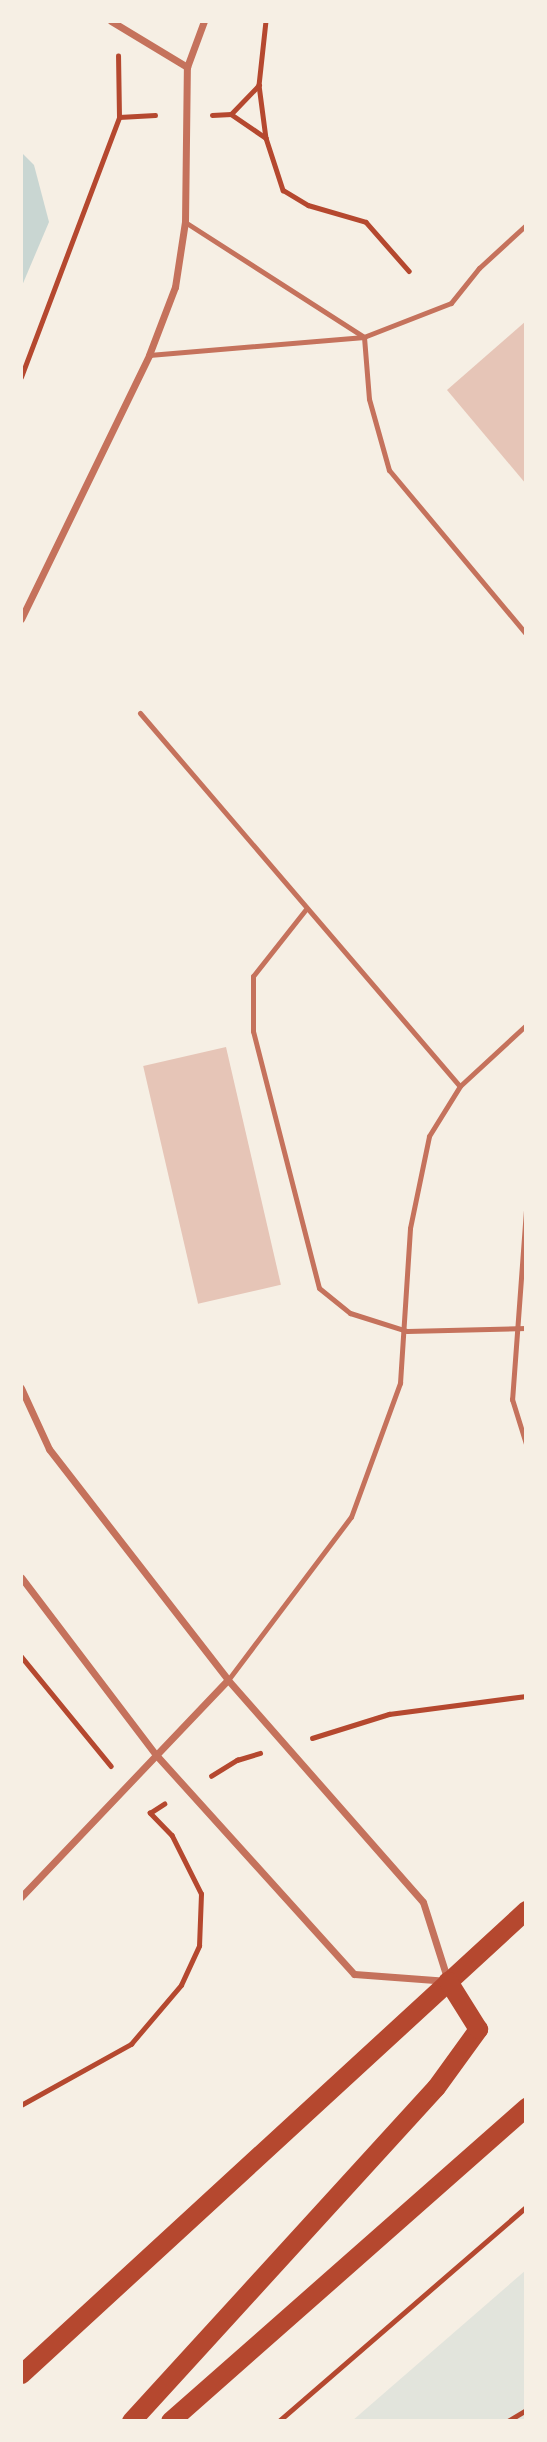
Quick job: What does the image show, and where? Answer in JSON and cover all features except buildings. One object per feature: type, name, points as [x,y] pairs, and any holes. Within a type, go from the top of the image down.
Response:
[{"type":"highway","points":[[21,2374],[526,1910]]},
{"type":"highway","points":[[131,2421],[436,2087],[478,2029],[448,1981]]},
{"type":"highway","points":[[170,2421],[526,2108]]},
{"type":"street","points":[[111,21],[187,67]]},
{"type":"street","points":[[21,619],[149,355],[175,287],[185,222],[187,67],[204,21]]},
{"type":"street","points":[[21,1388],[49,1449],[228,1680],[423,1902],[448,1981],[354,1974],[156,1755],[21,1577]]},
{"type":"street","points":[[21,1897],[228,1680]]},
{"type":"lane","points":[[185,222],[364,337]]},
{"type":"lane","points":[[149,355],[364,337],[451,303],[479,268],[526,225]]},
{"type":"lane","points":[[364,337],[369,399],[389,470],[526,634]]},
{"type":"lane","points":[[140,713],[460,1086]]},
{"type":"lane","points":[[306,909],[253,976],[253,1031],[319,1288],[349,1312],[407,1331],[514,1331],[526,1328]]},
{"type":"lane","points":[[228,1680],[351,1517],[400,1384],[407,1331],[403,1306],[410,1228],[429,1136],[460,1086],[526,1025]]},
{"type":"lane","points":[[526,1210],[514,1331],[512,1399],[526,1444]]},
{"type":"path","points":[[266,21],[259,86],[266,138],[283,190],[308,205],[366,222],[409,271]]},
{"type":"path","points":[[21,377],[119,117],[118,48]]},
{"type":"path","points":[[231,114],[259,86]]},
{"type":"path","points":[[208,115],[231,114],[266,138]]},
{"type":"path","points":[[119,117],[155,115]]},
{"type":"path","points":[[21,1656],[150,1812]]},
{"type":"path","points":[[279,2421],[526,2207]]},
{"type":"path","points":[[508,2421],[526,2410]]},
{"type":"shaded area","points":[[21,152],[34,165],[49,222],[21,288]]},
{"type":"shaded area","points":[[526,2270],[526,2421],[352,2421]]}]
